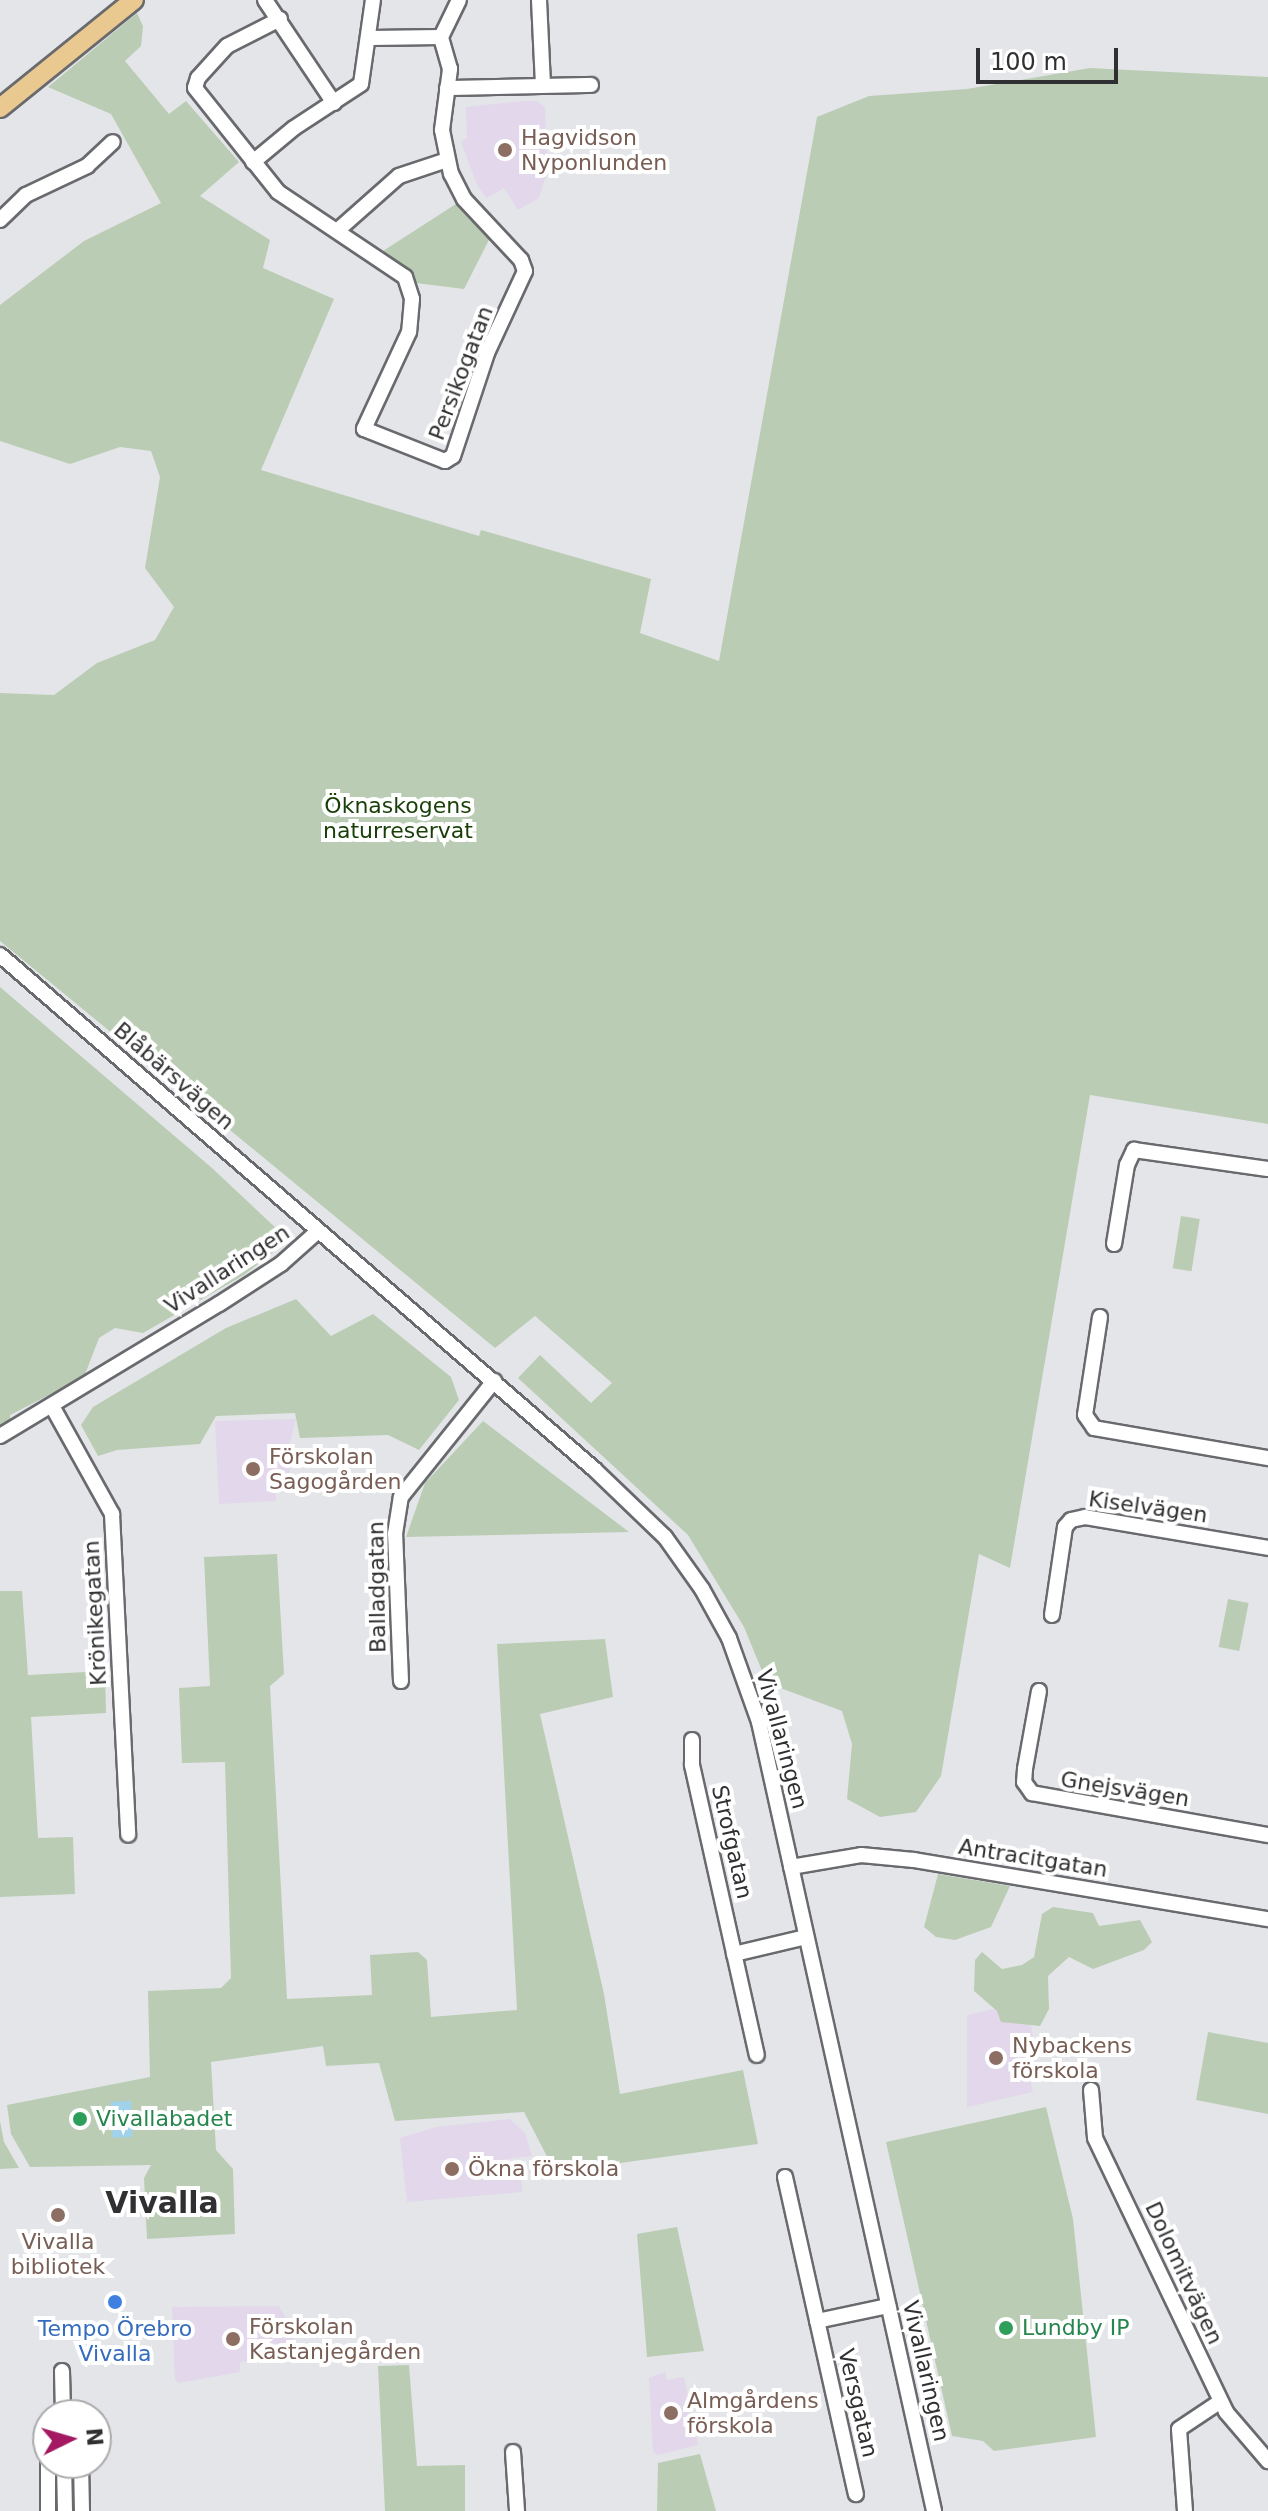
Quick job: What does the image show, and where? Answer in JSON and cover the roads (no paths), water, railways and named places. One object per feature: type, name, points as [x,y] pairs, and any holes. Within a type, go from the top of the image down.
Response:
[{"type":"main road","points":[[0,108],[134,0]]},
{"type":"street","points":[[265,0],[334,103]]},
{"type":"street","points":[[253,162],[361,84],[371,38],[373,0]]},
{"type":"street","points":[[371,38],[441,37],[459,0]]},
{"type":"street","points":[[539,0],[543,85]]},
{"type":"street","points":[[280,19],[227,46],[195,84],[278,192],[338,230],[399,176],[447,160]]},
{"type":"street","name":"Persikogatan","points":[[338,230],[397,268],[412,299],[408,336],[364,429],[443,461],[453,456],[487,353],[525,271],[521,260],[464,199],[447,160],[442,130],[450,69],[441,37]]},
{"type":"street","points":[[447,88],[591,85]]},
{"type":"street","points":[[0,220],[26,195],[87,166],[113,142]]},
{"type":"street","name":"Blåbärsvägen","points":[[0,955],[318,1231]]},
{"type":"street","points":[[1114,1244],[1134,1150],[1268,1169]]},
{"type":"street","name":"Vivallaringen","points":[[0,1436],[277,1267],[318,1231],[636,1507],[702,1589],[750,1693],[934,2511]]},
{"type":"street","points":[[1100,1317],[1085,1415],[1094,1428],[1268,1458]]},
{"type":"street","name":"Balladgatan","points":[[401,1681],[395,1534],[401,1497],[494,1381]]},
{"type":"street","name":"Krönikegatan","points":[[52,1406],[112,1514],[128,1835]]},
{"type":"street","name":"Kiselvägen","points":[[1052,1615],[1065,1527],[1071,1520],[1085,1517],[1268,1548]]},
{"type":"street","name":"Gnejsvägen","points":[[1039,1691],[1024,1782],[1032,1793],[1268,1835]]},
{"type":"street","name":"Strofgatan","points":[[692,1740],[692,1765],[757,2055]]},
{"type":"street","name":"Antracitgatan","points":[[791,1867],[861,1855],[902,1858],[1268,1919]]},
{"type":"street","points":[[734,1954],[806,1937]]},
{"type":"street","name":"Dolomitvägen","points":[[1091,2090],[1095,2138],[1221,2401],[1268,2461]]},
{"type":"street","name":"Versgatan","points":[[785,2177],[856,2494]]},
{"type":"street","name":"Versgatan","points":[[817,2321],[888,2306]]},
{"type":"street","points":[[62,2371],[63,2399]]},
{"type":"street","points":[[1185,2511],[1179,2429],[1221,2401]]},
{"type":"street","points":[[513,2452],[517,2511]]},
{"type":"street","points":[[48,2479],[48,2511]]},
{"type":"street","points":[[64,2479],[65,2511]]},
{"type":"street","points":[[81,2479],[82,2511]]},
{"type":"water","points":[[131,2101],[132,2137],[112,2138],[111,2102]]},
{"type":"place","name":"Hagvidson Nyponlunden","points":[[505,150]]},
{"type":"place","name":"Förskolan Sagogården","points":[[253,1469]]},
{"type":"place","name":"Nybackens förskola","points":[[996,2058]]},
{"type":"place","name":"Vivallabadet","points":[[80,2119]]},
{"type":"place","name":"Ökna förskola","points":[[452,2169]]},
{"type":"place","name":"Vivalla bibliotek","points":[[58,2215]]},
{"type":"place","name":"Tempo Örebro Vivalla","points":[[115,2302]]},
{"type":"place","name":"Lundby IP","points":[[1006,2328]]},
{"type":"place","name":"Förskolan Kastanjegården","points":[[233,2339]]},
{"type":"place","name":"Almgårdens förskola","points":[[671,2413]]},
{"type":"district","name":"Vivalla","points":[[162,2203]]},
{"type":"park label","name":"Öknaskogens naturreservat","points":[[398,818]]}]
